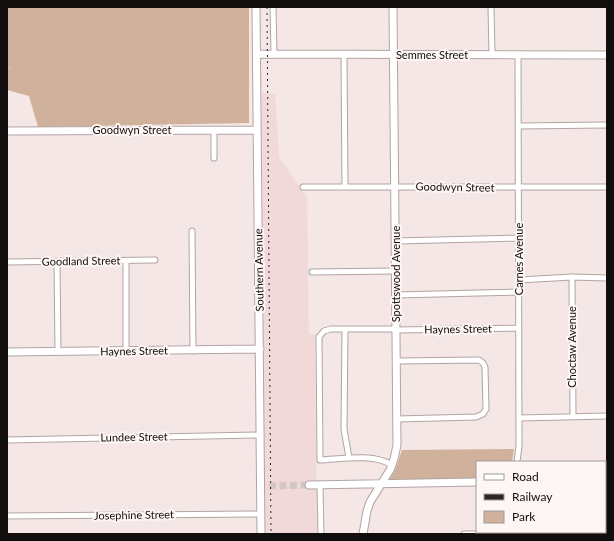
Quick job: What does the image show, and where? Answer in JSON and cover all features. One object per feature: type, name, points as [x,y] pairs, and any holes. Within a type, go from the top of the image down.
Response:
[{"type":"main road","name":"Southern Avenue","points":[[256,7],[261,435],[265,486],[261,514],[261,534]]},
{"type":"main road","name":"Spottswood Avenue","points":[[364,534],[367,511],[370,502],[392,465],[396,445],[396,241],[393,7]]},
{"type":"main road","name":"Semmes Street","points":[[257,54],[518,56],[607,55]]},
{"type":"main road","name":"Goodwyn Street","points":[[7,131],[258,130]]},
{"type":"main road","name":"Haynes Street","points":[[7,352],[260,349]]},
{"type":"main road","points":[[309,485],[476,482]]},
{"type":"street","points":[[273,7],[274,54]]},
{"type":"street","points":[[491,7],[492,55]]},
{"type":"street","points":[[344,55],[345,187]]},
{"type":"street","name":"Carnes Avenue","points":[[517,461],[519,446],[518,56]]},
{"type":"street","points":[[518,126],[607,125]]},
{"type":"street","points":[[214,130],[214,158]]},
{"type":"street","name":"Goodwyn Street","points":[[303,188],[607,187]]},
{"type":"street","points":[[192,231],[193,350]]},
{"type":"street","points":[[396,241],[519,238]]},
{"type":"street","name":"Goodland Street","points":[[7,262],[155,260]]},
{"type":"street","points":[[126,261],[126,351]]},
{"type":"street","points":[[57,262],[58,352]]},
{"type":"street","points":[[312,272],[396,271]]},
{"type":"street","points":[[519,280],[572,277],[607,278]]},
{"type":"street","name":"Choctaw Avenue","points":[[572,277],[572,416]]},
{"type":"street","points":[[396,295],[519,292]]},
{"type":"street","name":"Haynes Street","points":[[349,458],[320,460],[319,337],[325,331],[331,329],[396,330],[519,328]]},
{"type":"street","points":[[345,330],[344,429],[349,458],[375,458],[386,461],[392,465]]},
{"type":"street","points":[[396,361],[474,359],[482,362],[486,371],[486,409],[483,414],[476,417],[397,419]]},
{"type":"street","points":[[519,418],[607,416]]},
{"type":"street","name":"Lundee Street","points":[[7,440],[261,435]]},
{"type":"street","points":[[320,485],[321,534]]},
{"type":"street","name":"Josephine Street","points":[[7,516],[261,514]]},
{"type":"street","points":[[464,534],[504,533]]},
{"type":"shaded area","points":[[262,93],[275,94],[279,157],[307,197],[309,335],[315,334],[317,534],[265,534]]},
{"type":"green space","points":[[7,7],[249,7],[249,123],[38,127],[29,96],[7,90]]},
{"type":"green space","points":[[514,449],[512,461],[476,461],[476,480],[389,481],[395,470],[402,450]]},
{"type":"waterway","points":[[7,67],[11,69]]},
{"type":"tunnel","points":[[269,486],[309,485]]},
{"type":"railway","points":[[267,7],[271,534]]}]
